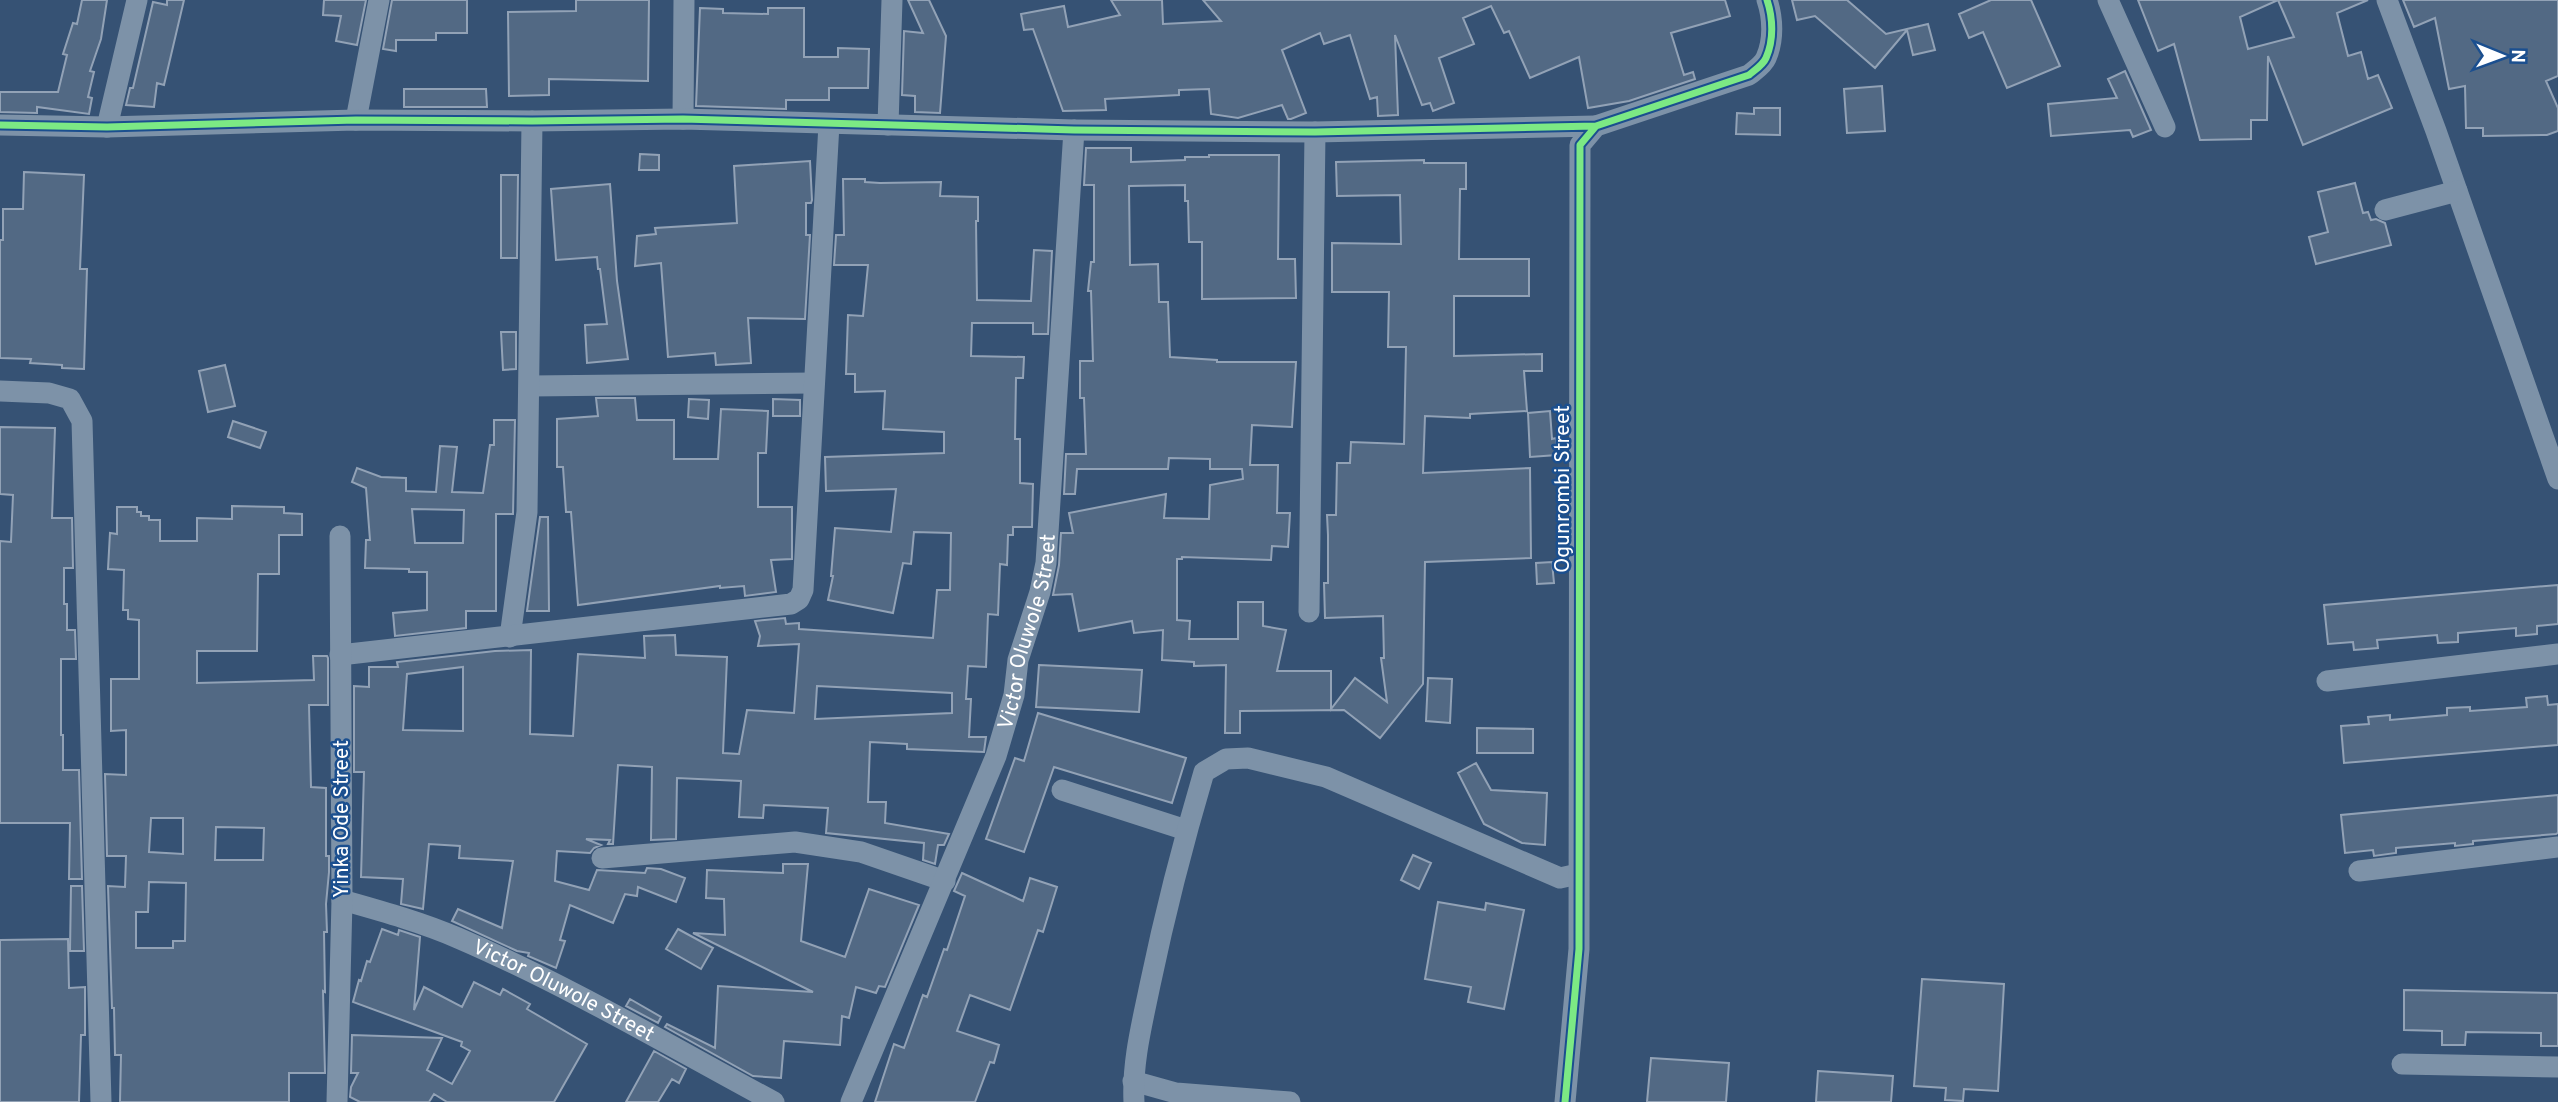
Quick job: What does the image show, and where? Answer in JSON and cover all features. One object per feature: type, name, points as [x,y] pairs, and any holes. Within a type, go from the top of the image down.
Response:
[{"type":"street","points":[[107,127],[137,0]]},
{"type":"street","points":[[356,120],[380,0]]},
{"type":"street","points":[[683,119],[684,0]]},
{"type":"street","points":[[888,125],[892,0]]},
{"type":"street","points":[[0,125],[107,127],[356,120],[683,119],[1074,130],[1315,132],[1596,126],[1749,75],[1766,61],[1772,17],[1767,0]]},
{"type":"street","points":[[2108,0],[2165,127]]},
{"type":"street","points":[[2386,0],[2556,469]]},
{"type":"street","points":[[510,637],[527,512],[532,121]]},
{"type":"street","points":[[340,655],[791,604],[799,599],[803,590],[829,124]]},
{"type":"street","name":"Ogunrombi Street","points":[[1565,1102],[1579,949],[1580,145],[1596,126]]},
{"type":"street","name":"Victor Oluwole Street","points":[[850,1102],[996,756],[1014,695],[1017,660],[1040,593],[1046,563],[1074,130]]},
{"type":"street","points":[[1309,612],[1315,132]]},
{"type":"street","points":[[2385,210],[2457,191]]},
{"type":"street","points":[[530,386],[814,383]]},
{"type":"street","points":[[0,391],[49,393],[69,399],[82,421],[101,1102]]},
{"type":"street","name":"Yinka Ode Street","points":[[337,1102],[342,900],[340,536]]},
{"type":"street","points":[[2327,681],[2558,654]]},
{"type":"street","points":[[1290,1102],[1133,1091],[1138,1043],[1161,932],[1186,830],[1204,772],[1226,759],[1248,758],[1325,778],[1560,878],[1578,874]]},
{"type":"street","points":[[1062,790],[1186,830]]},
{"type":"street","points":[[602,858],[795,842],[861,852],[945,881]]},
{"type":"street","points":[[2360,871],[2558,847]]},
{"type":"street","name":"Victor Oluwole Street","points":[[342,900],[395,915],[457,938],[582,998],[774,1102]]},
{"type":"street","points":[[2402,1063],[2558,1067]]},
{"type":"building","points":[[82,0],[107,0],[101,39],[90,71],[94,72],[88,97],[92,98],[89,114],[37,107],[37,113],[0,112],[0,92],[58,92],[67,55],[63,54],[73,23],[77,24]]},
{"type":"building","points":[[167,0],[184,0],[164,85],[157,83],[154,107],[126,105],[130,88],[133,88],[153,2],[167,5]]},
{"type":"building","points":[[324,0],[366,0],[357,45],[336,41],[341,16],[323,15]]},
{"type":"building","points":[[392,0],[467,0],[467,33],[436,33],[436,40],[396,40],[396,51],[383,49]]},
{"type":"building","points":[[576,0],[649,0],[648,81],[549,79],[549,95],[509,96],[508,12],[576,11]]},
{"type":"building","points":[[908,0],[929,0],[946,36],[940,113],[915,112],[915,96],[902,95],[904,31],[923,33]]},
{"type":"building","points":[[1111,0],[1162,0],[1163,24],[1221,21],[1203,0],[1725,0],[1730,16],[1671,33],[1684,75],[1693,72],[1695,79],[1629,101],[1588,108],[1579,57],[1530,78],[1509,31],[1504,33],[1491,6],[1463,18],[1474,44],[1439,58],[1454,103],[1433,111],[1430,103],[1422,105],[1395,35],[1398,115],[1378,116],[1377,97],[1370,99],[1350,35],[1324,44],[1320,33],[1282,50],[1306,113],[1291,119],[1288,119],[1282,105],[1238,118],[1211,114],[1209,89],[1179,90],[1179,95],[1105,99],[1106,110],[1063,111],[1033,29],[1024,30],[1021,14],[1064,6],[1068,27],[1120,15]]},
{"type":"building","points":[[1792,0],[1847,0],[1886,34],[1928,24],[1935,50],[1913,55],[1907,30],[1875,68],[1815,16],[1797,20]]},
{"type":"building","points":[[1991,0],[2031,0],[2060,66],[2007,88],[1983,32],[1969,38],[1959,14]]},
{"type":"building","points":[[2138,0],[2278,0],[2368,0],[2337,13],[2348,56],[2361,52],[2368,79],[2378,75],[2392,108],[2303,145],[2268,56],[2267,120],[2251,120],[2251,139],[2200,140],[2174,44],[2158,51]],"holes":[[[2278,0],[2294,37],[2248,49],[2240,17]]]},
{"type":"building","points":[[2403,0],[2558,0],[2558,76],[2546,81],[2558,108],[2558,131],[2547,135],[2483,136],[2483,128],[2466,128],[2465,86],[2449,89],[2435,18],[2414,27]]},
{"type":"building","points":[[700,8],[723,9],[723,13],[768,14],[768,8],[804,8],[804,57],[838,57],[838,48],[869,49],[868,88],[829,88],[829,100],[786,100],[786,109],[696,106]]},
{"type":"building","points":[[2125,71],[2151,130],[2133,137],[2130,130],[2051,136],[2048,104],[2117,98],[2108,79]]},
{"type":"building","points":[[1882,86],[1885,131],[1847,133],[1844,89]]},
{"type":"building","points":[[404,89],[486,89],[487,107],[404,107]]},
{"type":"building","points":[[1754,108],[1780,108],[1780,135],[1736,134],[1737,113],[1754,114]]},
{"type":"building","points":[[1086,148],[1131,148],[1131,162],[1185,160],[1185,157],[1209,155],[1279,155],[1278,259],[1295,259],[1296,298],[1202,299],[1202,242],[1189,242],[1185,185],[1129,186],[1130,265],[1158,264],[1159,302],[1168,302],[1170,357],[1217,362],[1296,362],[1292,427],[1252,425],[1250,465],[1278,465],[1277,513],[1290,513],[1288,547],[1272,546],[1271,560],[1177,559],[1177,620],[1190,621],[1189,639],[1238,639],[1238,602],[1263,602],[1263,626],[1286,630],[1277,671],[1331,671],[1331,709],[1355,678],[1387,702],[1381,658],[1384,658],[1383,616],[1325,618],[1324,583],[1328,583],[1327,515],[1336,515],[1337,463],[1350,463],[1351,442],[1404,444],[1406,347],[1388,347],[1389,292],[1332,292],[1332,243],[1401,244],[1400,195],[1337,196],[1336,162],[1424,160],[1424,163],[1466,163],[1466,189],[1460,189],[1459,259],[1529,259],[1529,296],[1454,296],[1454,356],[1542,354],[1542,371],[1524,371],[1527,411],[1470,414],[1470,418],[1425,416],[1423,473],[1530,468],[1531,558],[1425,562],[1423,684],[1380,738],[1344,710],[1240,711],[1240,733],[1225,733],[1226,665],[1194,666],[1194,662],[1162,660],[1163,630],[1134,633],[1132,621],[1079,631],[1072,594],[1053,595],[1059,565],[1061,533],[1073,533],[1069,513],[1166,494],[1164,518],[1209,519],[1210,485],[1243,479],[1242,469],[1210,469],[1210,459],[1169,458],[1168,469],[1077,469],[1075,494],[1064,494],[1066,454],[1086,454],[1084,398],[1080,398],[1080,361],[1093,361],[1091,291],[1088,291],[1091,262],[1094,262],[1094,185],[1084,185]]},
{"type":"building","points":[[640,154],[659,155],[659,170],[639,170]]},
{"type":"building","points":[[810,161],[812,200],[811,203],[806,203],[806,235],[810,235],[805,319],[748,318],[751,363],[716,365],[715,353],[668,357],[661,263],[635,266],[637,236],[656,234],[655,228],[737,223],[734,166]]},
{"type":"building","points":[[24,172],[84,175],[80,269],[87,269],[84,369],[30,363],[31,359],[0,358],[0,240],[3,240],[3,209],[23,209]]},
{"type":"building","points":[[501,175],[518,175],[517,258],[501,258]]},
{"type":"building","points":[[843,179],[865,179],[865,182],[880,183],[941,182],[940,196],[978,197],[977,300],[1031,301],[1034,250],[1052,251],[1048,334],[1033,334],[1033,323],[972,323],[971,356],[1024,357],[1023,378],[1016,378],[1015,439],[1020,439],[1020,483],[1033,484],[1032,527],[1013,527],[1013,535],[1008,535],[1007,565],[1000,564],[998,615],[988,614],[986,667],[968,666],[966,699],[971,699],[969,737],[986,737],[984,752],[907,749],[907,744],[870,742],[868,802],[886,802],[885,823],[949,834],[944,845],[938,845],[935,864],[923,860],[924,843],[826,833],[828,808],[764,805],[763,818],[739,817],[741,781],[677,778],[676,839],[651,840],[652,767],[618,765],[613,844],[608,844],[610,840],[586,839],[601,845],[590,853],[557,851],[555,881],[589,890],[597,870],[645,873],[647,868],[661,869],[685,878],[676,902],[638,887],[637,896],[625,894],[613,923],[570,905],[560,940],[565,941],[556,968],[528,956],[529,953],[517,951],[452,921],[458,909],[502,928],[513,861],[459,858],[460,846],[429,844],[423,909],[401,904],[403,879],[361,877],[364,772],[354,772],[354,686],[369,687],[369,667],[398,667],[397,662],[495,651],[531,650],[530,734],[573,736],[578,654],[645,658],[644,636],[675,635],[676,655],[727,657],[723,753],[739,754],[747,710],[794,713],[799,644],[758,646],[760,636],[755,621],[785,618],[786,624],[799,623],[799,629],[933,638],[937,590],[950,590],[951,533],[914,532],[911,564],[903,563],[893,613],[828,600],[833,576],[835,528],[891,532],[896,489],[826,491],[825,457],[944,453],[944,432],[883,429],[885,391],[855,392],[855,374],[846,374],[848,315],[863,316],[868,265],[834,265],[836,235],[844,235]],"holes":[[[463,667],[463,731],[403,730],[407,674]],[[817,686],[952,693],[952,713],[815,719]]]},
{"type":"building","points":[[2355,183],[2363,213],[2368,212],[2371,220],[2385,223],[2391,245],[2316,264],[2309,237],[2328,232],[2318,192]]},
{"type":"building","points":[[610,184],[617,281],[628,359],[587,363],[585,325],[607,324],[600,269],[597,257],[556,260],[551,189]]},
{"type":"building","points":[[501,332],[516,332],[516,369],[503,370]]},
{"type":"building","points":[[225,365],[235,406],[208,412],[199,371]]},
{"type":"building","points":[[596,398],[635,398],[637,420],[674,420],[674,459],[718,459],[721,409],[768,411],[766,453],[758,453],[758,507],[792,507],[792,559],[771,560],[776,592],[745,596],[744,586],[720,586],[578,605],[571,512],[566,512],[563,467],[557,467],[557,419],[598,416]]},
{"type":"building","points":[[689,399],[709,400],[708,419],[688,417]]},
{"type":"building","points":[[773,399],[800,400],[800,416],[773,416]]},
{"type":"building","points":[[1550,411],[1552,439],[1556,438],[1557,455],[1530,457],[1528,413]]},
{"type":"building","points":[[494,420],[515,420],[513,514],[496,514],[496,611],[466,611],[466,628],[395,636],[393,613],[427,610],[427,572],[365,568],[366,540],[370,540],[366,488],[352,482],[357,468],[381,477],[406,478],[406,491],[436,492],[440,446],[457,447],[452,492],[483,493],[490,445],[494,445]],"holes":[[[412,509],[464,510],[463,543],[415,543]]]},
{"type":"building","points":[[233,421],[266,432],[260,448],[228,437]]},
{"type":"building","points":[[0,427],[55,428],[52,518],[72,518],[73,568],[64,568],[64,604],[67,604],[67,630],[75,630],[76,659],[61,659],[61,735],[63,770],[79,770],[82,879],[69,879],[70,823],[0,823],[0,541],[11,542],[13,495],[0,494]]},
{"type":"building","points":[[232,506],[284,507],[284,513],[302,514],[302,535],[279,535],[279,574],[258,574],[257,651],[197,651],[197,683],[314,680],[313,656],[328,658],[328,705],[309,705],[311,787],[326,788],[326,856],[329,856],[327,932],[324,932],[325,1073],[289,1073],[289,1102],[120,1102],[121,1055],[115,1055],[108,886],[125,887],[126,856],[107,856],[105,774],[126,775],[126,730],[111,731],[111,679],[139,679],[139,620],[128,619],[128,610],[123,610],[124,570],[108,569],[110,533],[117,534],[117,507],[137,507],[141,516],[149,516],[149,520],[160,520],[160,541],[197,541],[197,518],[232,519]],"holes":[[[151,818],[183,818],[183,854],[149,852]],[[216,827],[264,828],[263,860],[215,860]],[[149,882],[186,883],[185,941],[173,941],[173,948],[136,948],[136,912],[148,912]]]},
{"type":"building","points":[[540,517],[548,517],[549,611],[527,611]]},
{"type":"building","points":[[1552,562],[1554,583],[1537,584],[1536,563]]},
{"type":"building","points":[[2558,585],[2558,624],[2537,626],[2537,634],[2516,636],[2516,628],[2458,633],[2458,642],[2438,643],[2437,635],[2377,640],[2378,648],[2354,650],[2353,642],[2328,644],[2324,605]]},
{"type":"building","points":[[1039,665],[1142,670],[1139,712],[1036,707]]},
{"type":"building","points":[[1428,678],[1452,679],[1450,723],[1426,721]]},
{"type":"building","points":[[2547,696],[2548,705],[2558,704],[2558,745],[2344,763],[2341,726],[2369,724],[2368,717],[2390,715],[2390,720],[2447,715],[2447,708],[2470,707],[2470,711],[2527,707],[2526,698]]},
{"type":"building","points":[[1038,713],[1186,758],[1172,803],[1054,767],[1024,852],[986,839],[1015,758],[1024,761]]},
{"type":"building","points":[[1477,728],[1533,729],[1533,753],[1477,753]]},
{"type":"building","points":[[1476,763],[1491,790],[1547,793],[1545,845],[1522,843],[1484,824],[1458,773]]},
{"type":"building","points":[[2558,795],[2556,834],[2473,841],[2473,844],[2455,846],[2455,843],[2396,848],[2396,853],[2374,856],[2373,850],[2345,853],[2341,815]]},
{"type":"building","points":[[1413,855],[1431,863],[1419,889],[1401,880]]},
{"type":"building","points":[[783,864],[808,864],[801,941],[845,957],[869,889],[919,905],[885,987],[879,986],[876,993],[856,987],[849,1018],[842,1016],[840,1045],[784,1041],[781,1078],[753,1076],[665,1027],[667,1024],[715,1048],[718,986],[813,992],[693,933],[725,935],[724,899],[706,898],[707,870],[783,873]]},
{"type":"building","points":[[962,873],[1023,901],[1030,878],[1057,887],[1043,932],[1038,930],[1010,1010],[970,995],[957,1031],[999,1045],[994,1063],[990,1062],[975,1102],[875,1102],[894,1044],[904,1048],[923,995],[927,997],[944,949],[947,950],[965,896],[954,891]]},
{"type":"building","points":[[71,886],[82,886],[84,951],[70,951]]},
{"type":"building","points":[[1438,902],[1485,910],[1486,903],[1524,910],[1504,1009],[1468,1002],[1471,987],[1425,979]]},
{"type":"building","points":[[382,929],[398,935],[399,930],[420,937],[414,1010],[424,987],[462,1007],[474,982],[500,995],[503,989],[530,1004],[527,1009],[587,1044],[554,1102],[447,1102],[434,1094],[429,1102],[360,1102],[350,1097],[351,1087],[358,1073],[351,1073],[352,1035],[442,1038],[427,1070],[452,1084],[470,1051],[461,1046],[462,1042],[353,1002],[359,980],[361,981],[367,961],[370,962]]},
{"type":"building","points":[[678,929],[713,948],[701,969],[666,949]]},
{"type":"building","points":[[68,939],[69,988],[85,987],[85,1035],[81,1035],[79,1102],[0,1102],[0,940]]},
{"type":"building","points":[[1922,979],[2004,984],[1998,1091],[1964,1089],[1963,1101],[1945,1100],[1946,1088],[1914,1086]]},
{"type":"building","points":[[2404,990],[2558,993],[2558,1046],[2541,1046],[2541,1033],[2466,1032],[2465,1045],[2442,1045],[2442,1031],[2404,1030]]},
{"type":"building","points":[[630,999],[661,1017],[658,1023],[626,1006]]},
{"type":"building","points":[[654,1051],[686,1069],[679,1083],[672,1079],[658,1102],[626,1102]]},
{"type":"building","points":[[1651,1058],[1729,1063],[1726,1102],[1647,1102]]},
{"type":"building","points":[[1818,1071],[1893,1076],[1891,1102],[1816,1102]]},
{"type":"cycle path","points":[[1565,1102],[1579,949],[1580,145],[1596,126],[1749,75],[1765,61],[1769,51],[1771,22],[1767,0]]},
{"type":"cycle path","points":[[0,125],[107,127],[356,120],[683,119],[1074,130],[1315,132],[1596,126]]}]
